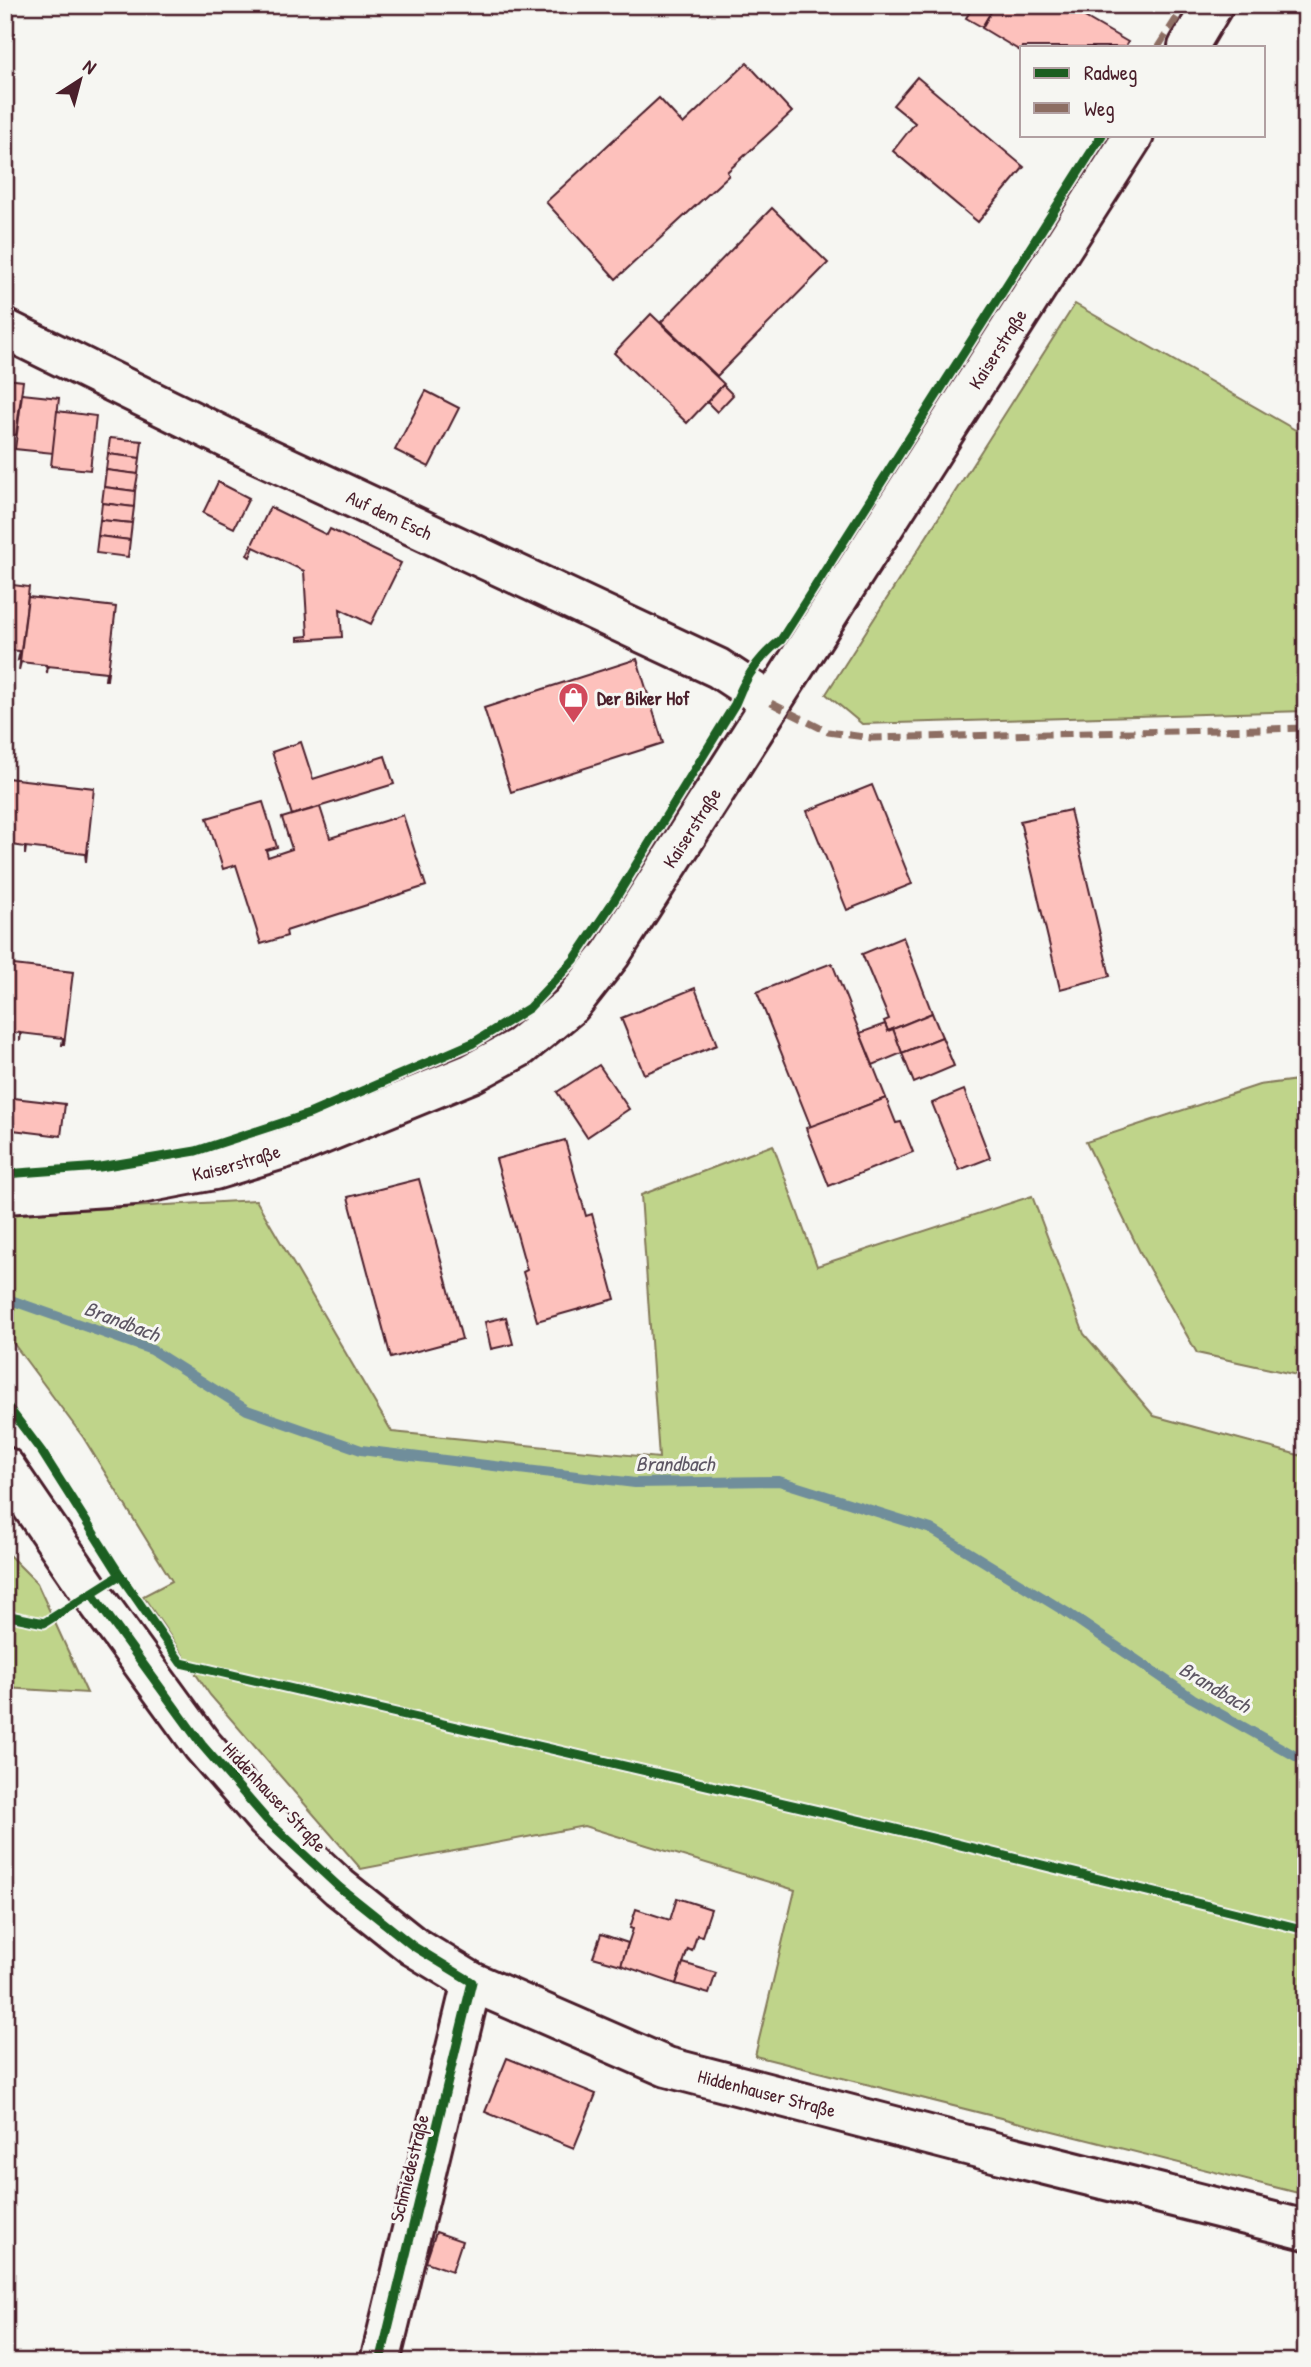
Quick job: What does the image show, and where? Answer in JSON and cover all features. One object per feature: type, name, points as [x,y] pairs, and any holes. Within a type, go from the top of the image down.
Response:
[{"type":"street","points":[[1189,46],[1213,5]]},
{"type":"street","name":"Kaiserstraße","points":[[5,1194],[135,1185],[214,1170],[296,1145],[472,1073],[520,1047],[571,1005],[611,954],[1133,136]]},
{"type":"street","name":"Auf dem Esch","points":[[5,329],[255,452],[718,668],[771,703]]},
{"type":"street","name":"Hiddenhauser Straße","points":[[5,1467],[92,1594],[202,1745],[267,1820],[360,1904],[414,1946],[472,1982],[667,2067],[1306,2230]]},
{"type":"street","name":"Schmiedestraße","points":[[380,2362],[472,1982]]},
{"type":"green space","points":[[1075,304],[1306,436],[1306,711],[862,724],[826,694]]},
{"type":"green space","points":[[1306,1079],[1306,1377],[1197,1353],[1143,1258],[1086,1142],[1259,1085]]},
{"type":"green space","points":[[773,1145],[817,1266],[1032,1196],[1084,1334],[1154,1416],[1306,1457],[1306,2195],[755,2056],[795,1890],[584,1826],[361,1869],[210,1695],[143,1596],[172,1581],[83,1437],[5,1332],[5,1214],[256,1200],[392,1432],[659,1458],[641,1195]]},
{"type":"green space","points":[[5,1551],[37,1583],[87,1693],[5,1688]]},
{"type":"building","points":[[974,5],[995,5],[982,27],[966,18]]},
{"type":"building","points":[[995,5],[1064,5],[1128,42],[1126,46],[1020,46],[1020,51],[982,28]]},
{"type":"building","points":[[747,63],[792,112],[727,172],[729,175],[616,279],[546,202],[659,98],[683,124]]},
{"type":"building","points":[[917,77],[1024,167],[978,222],[893,151],[915,123],[893,105]]},
{"type":"building","points":[[772,208],[828,263],[717,376],[661,322]]},
{"type":"building","points":[[651,314],[724,384],[687,423],[614,353]]},
{"type":"building","points":[[5,379],[23,381],[16,435],[5,434]]},
{"type":"building","points":[[723,385],[733,395],[717,412],[707,402]]},
{"type":"building","points":[[426,391],[459,408],[429,467],[395,450]]},
{"type":"building","points":[[22,394],[59,398],[53,453],[15,449]]},
{"type":"building","points":[[57,411],[96,416],[90,470],[51,466]]},
{"type":"building","points":[[110,438],[142,441],[140,458],[108,454]]},
{"type":"building","points":[[108,454],[140,458],[138,474],[106,470]]},
{"type":"building","points":[[106,470],[138,474],[135,491],[104,487]]},
{"type":"building","points":[[218,482],[249,498],[234,528],[203,513]]},
{"type":"building","points":[[104,487],[135,491],[134,507],[102,503]]},
{"type":"building","points":[[102,503],[134,507],[132,523],[100,520]]},
{"type":"building","points":[[270,507],[327,535],[330,529],[401,563],[371,624],[340,609],[342,637],[298,640],[298,637],[308,636],[304,571],[254,547],[250,557],[247,555]]},
{"type":"building","points":[[100,520],[132,523],[130,540],[98,536]]},
{"type":"building","points":[[98,536],[130,540],[128,557],[96,553]]},
{"type":"building","points":[[5,584],[29,587],[20,659],[18,660],[20,651],[5,650]]},
{"type":"building","points":[[28,597],[116,607],[107,680],[106,672],[48,666],[47,673],[46,665],[21,662],[19,670]]},
{"type":"building","name":"Der Biker Hof","points":[[637,659],[663,743],[511,792],[484,708]]},
{"type":"building","points":[[301,742],[313,779],[385,756],[394,784],[292,815],[272,752]]},
{"type":"building","points":[[7,778],[94,788],[86,862],[85,854],[26,847],[25,855],[25,847],[5,844]]},
{"type":"building","points":[[872,785],[912,884],[847,910],[807,811]]},
{"type":"building","points":[[263,802],[277,847],[266,850],[268,857],[292,849],[282,818],[320,807],[330,838],[403,815],[426,886],[286,931],[287,936],[261,944],[236,865],[223,869],[207,818]]},
{"type":"building","points":[[1070,810],[1110,976],[1060,989],[1020,821]]},
{"type":"building","points":[[903,937],[932,1013],[888,1031],[884,1021],[889,1019],[862,954]]},
{"type":"building","points":[[832,963],[886,1098],[811,1127],[757,992]]},
{"type":"building","points":[[5,964],[73,972],[64,1045],[63,1038],[21,1033],[20,1041],[20,1033],[5,1031]]},
{"type":"building","points":[[695,988],[717,1045],[644,1074],[621,1018]]},
{"type":"building","points":[[932,1013],[942,1037],[902,1053],[893,1029]]},
{"type":"building","points":[[885,1024],[888,1031],[893,1029],[902,1053],[873,1065],[860,1033]]},
{"type":"building","points":[[942,1037],[954,1066],[914,1083],[902,1053]]},
{"type":"building","points":[[599,1065],[629,1109],[587,1137],[557,1092]]},
{"type":"building","points":[[964,1090],[990,1158],[959,1170],[932,1103]]},
{"type":"building","points":[[5,1097],[65,1104],[61,1136],[5,1129]]},
{"type":"building","points":[[886,1098],[896,1123],[901,1122],[913,1152],[829,1186],[806,1128]]},
{"type":"building","points":[[565,1140],[586,1216],[592,1214],[615,1299],[537,1321],[523,1272],[527,1270],[496,1159]]},
{"type":"building","points":[[419,1179],[462,1339],[391,1358],[348,1197]]},
{"type":"building","points":[[506,1317],[513,1344],[491,1349],[485,1322]]},
{"type":"building","points":[[677,1898],[711,1909],[702,1936],[697,1935],[692,1951],[688,1949],[676,1984],[621,1965],[633,1929],[630,1928],[636,1909],[670,1920]]},
{"type":"building","points":[[601,1934],[628,1943],[621,1965],[593,1957]]},
{"type":"building","points":[[683,1963],[716,1973],[709,1994],[676,1984]]},
{"type":"building","points":[[507,2058],[596,2094],[574,2148],[485,2112]]},
{"type":"building","points":[[436,2232],[462,2241],[452,2271],[426,2262]]},
{"type":"waterway","name":"Brandbach","points":[[5,1298],[152,1350],[247,1410],[361,1450],[635,1483],[779,1481],[931,1529],[1066,1612],[1192,1698],[1306,1762]]},
{"type":"marked path","points":[[1159,46],[1185,5]]},
{"type":"marked path","points":[[771,703],[828,732],[872,738],[1306,728]]},
{"type":"cycle path","points":[[5,1174],[100,1167],[196,1151],[309,1114],[473,1043],[529,1008],[574,960],[615,899],[735,704],[748,676],[766,653],[781,640],[1101,136]]},
{"type":"cycle path","points":[[5,1403],[42,1452],[120,1575],[181,1663],[883,1826],[1306,1930]]},
{"type":"cycle path","points":[[5,1615],[44,1623],[120,1575]]},
{"type":"cycle path","points":[[92,1594],[202,1745],[267,1820],[339,1887],[413,1946],[472,1982],[380,2362]]},
{"type":"place","name":"Der Biker Hof","points":[[574,725]]}]
